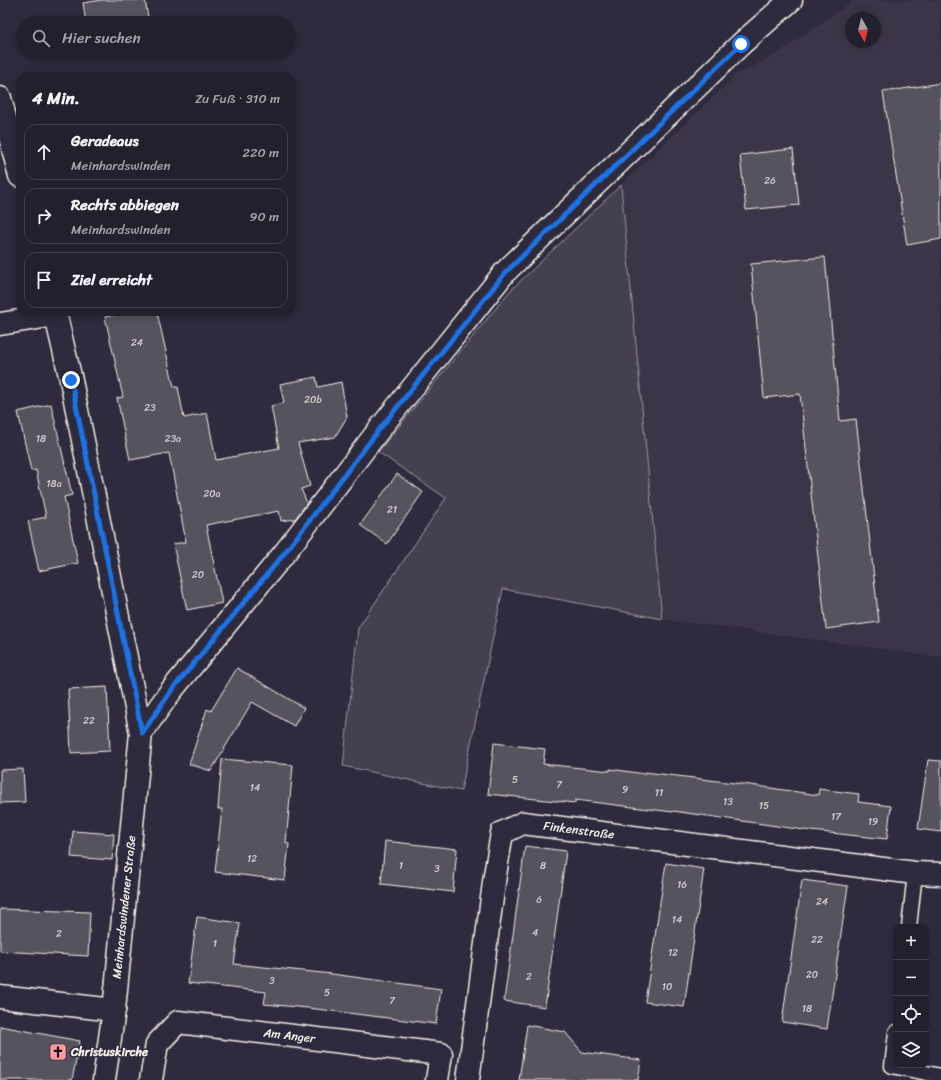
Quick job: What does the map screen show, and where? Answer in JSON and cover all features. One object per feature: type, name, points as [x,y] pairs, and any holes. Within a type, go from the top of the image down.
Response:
[{"type":"street","points":[[142,733],[171,691],[283,555],[378,431],[506,272],[741,44],[791,0]]},
{"type":"street","points":[[0,98],[16,160]]},
{"type":"street","points":[[0,324],[40,316]]},
{"type":"street","points":[[56,316],[71,380],[142,733]]},
{"type":"street","name":"Meinhardswindener Straße","points":[[104,1080],[114,1010],[142,733]]},
{"type":"street","name":"Finkenstraße","points":[[441,1054],[469,1070],[502,833],[523,823],[915,873],[941,874]]},
{"type":"street","points":[[0,997],[114,1010]]},
{"type":"street","name":"Am Anger","points":[[151,1080],[157,1044],[178,1022],[441,1054]]},
{"type":"street","points":[[437,1080],[441,1054]]},
{"type":"lane","points":[[909,924],[915,873]]},
{"type":"lane","points":[[902,1068],[941,1076]]},
{"type":"shaded area","points":[[854,0],[941,0],[941,657],[662,619],[621,185],[737,74],[772,57]]},
{"type":"shaded area","points":[[621,185],[662,619],[503,589],[461,791],[343,766],[358,628],[446,498],[378,452],[510,291]]},
{"type":"building","points":[[102,0],[145,0],[148,16],[85,16],[83,3]]},
{"type":"building","points":[[941,83],[941,239],[907,245],[883,92]]},
{"type":"building","points":[[793,149],[799,205],[746,210],[740,155]]},
{"type":"building","points":[[825,257],[840,421],[856,419],[879,622],[826,629],[800,394],[764,398],[751,264]]},
{"type":"building","points":[[158,316],[174,387],[178,387],[184,418],[207,413],[216,460],[279,448],[271,406],[284,403],[280,384],[316,377],[318,387],[341,382],[347,417],[335,437],[298,443],[310,486],[301,489],[307,503],[295,519],[281,521],[279,511],[206,525],[222,603],[187,610],[173,544],[186,542],[169,453],[130,460],[117,398],[123,397],[105,317]]},
{"type":"building","points":[[51,404],[72,495],[64,497],[78,563],[39,571],[28,521],[46,517],[36,470],[31,471],[18,412]]},
{"type":"building","points":[[397,474],[423,492],[387,544],[360,525]]},
{"type":"building","points":[[237,668],[304,708],[294,726],[252,702],[211,771],[189,764],[207,709],[211,711]]},
{"type":"building","points":[[107,687],[110,751],[71,753],[68,689]]},
{"type":"building","points":[[494,743],[545,749],[543,764],[610,771],[610,769],[645,774],[645,772],[818,795],[819,789],[859,794],[858,802],[891,806],[887,839],[811,831],[673,811],[575,800],[575,803],[488,794]]},
{"type":"building","points":[[222,759],[293,765],[286,843],[289,844],[285,880],[215,872],[222,809],[218,809]]},
{"type":"building","points":[[928,760],[941,761],[941,832],[918,829]]},
{"type":"building","points":[[23,769],[25,802],[0,803],[0,770]]},
{"type":"building","points":[[73,831],[114,834],[112,860],[71,857]]},
{"type":"building","points":[[385,841],[457,849],[453,892],[381,884]]},
{"type":"building","points":[[525,846],[566,851],[545,1007],[504,1001]]},
{"type":"building","points":[[666,863],[704,869],[684,1007],[645,1002]]},
{"type":"building","points":[[802,880],[848,886],[827,1029],[782,1022]]},
{"type":"building","points":[[0,909],[90,912],[88,956],[0,951]]},
{"type":"building","points":[[197,917],[240,923],[234,964],[332,974],[441,989],[436,1024],[264,1004],[266,992],[188,983]]},
{"type":"building","points":[[527,1025],[565,1032],[582,1052],[641,1060],[638,1080],[519,1080]]},
{"type":"building","name":"Christuskirche","points":[[0,1026],[80,1041],[72,1080],[0,1080]]},
{"type":"place","name":"Christuskirche","points":[[58,1052]]},
{"type":"route","points":[[71,380],[142,733],[171,691],[283,555],[378,431],[506,272],[741,44]]}]
